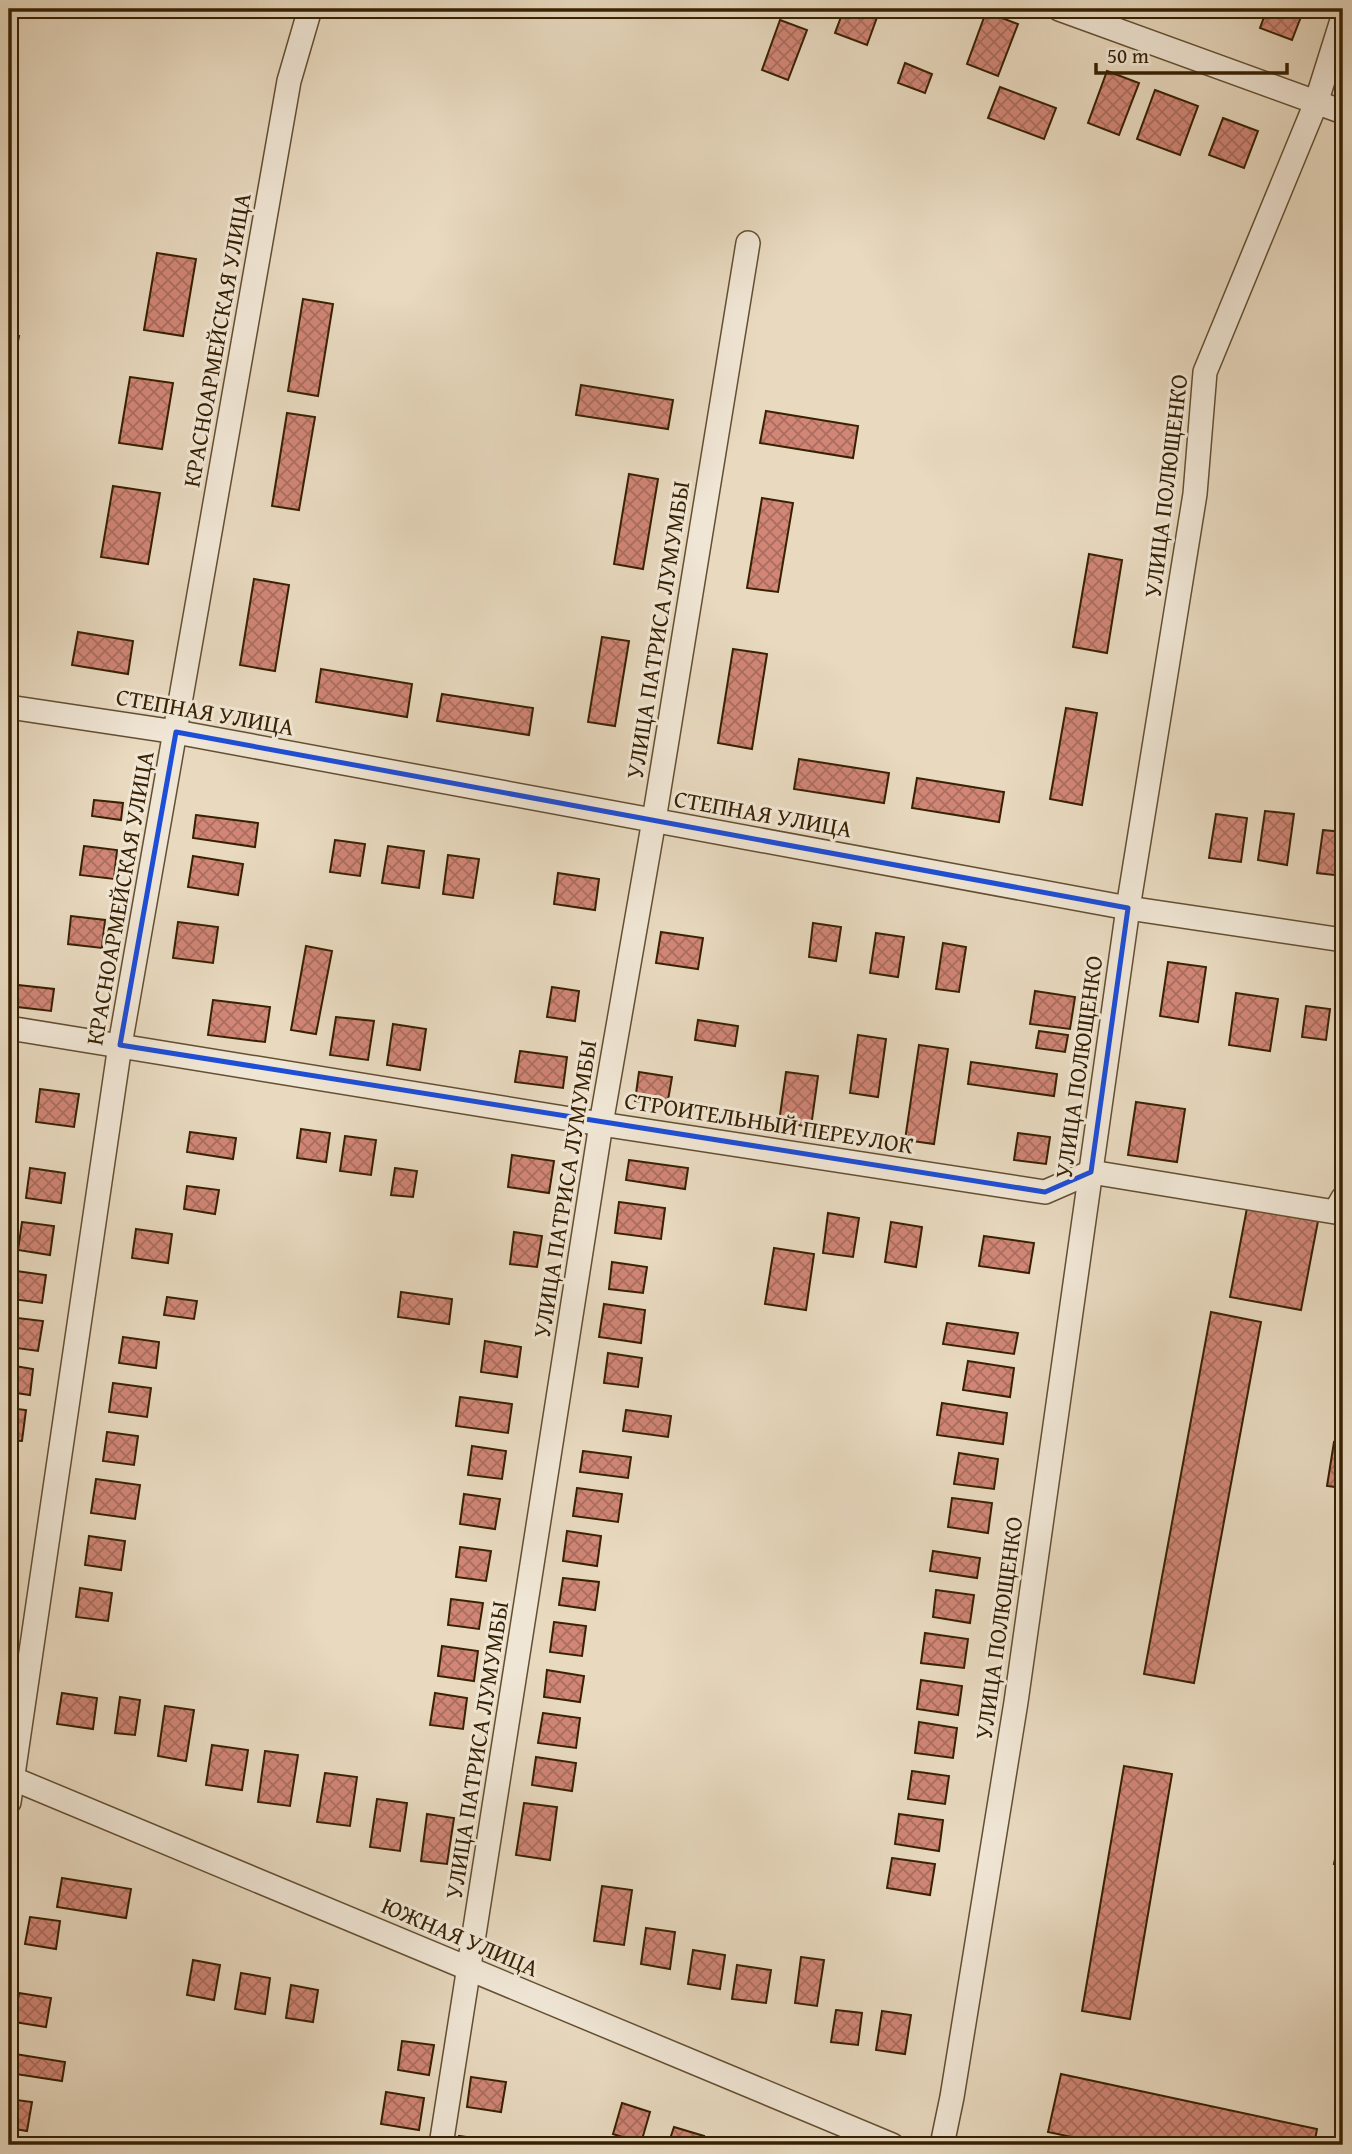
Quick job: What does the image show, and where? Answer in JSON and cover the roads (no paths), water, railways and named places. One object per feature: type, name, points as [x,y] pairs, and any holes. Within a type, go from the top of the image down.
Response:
[{"type":"street","name":"КРАСНОАРМЕЙСКАЯ УЛИЦА","points":[[9,1802],[120,1045],[289,81],[310,9]]},
{"type":"street","points":[[1059,9],[1343,112]]},
{"type":"street","name":"УЛИЦА ПОЛЮЩЕНКО","points":[[942,2145],[1016,1702],[1128,908],[1195,494],[1205,372],[1316,103],[1343,17]]},
{"type":"street","name":"УЛИЦА ПАТРИСА ЛУМУМБЫ","points":[[441,2145],[601,1124],[654,820],[748,243]]},
{"type":"street","name":"СТЕПНАЯ УЛИЦА","points":[[9,708],[176,732],[1128,908],[1343,940]]},
{"type":"street","name":"СТРОИТЕЛЬНЫЙ ПЕРЕУЛОК","points":[[9,1028],[601,1124],[1045,1192],[1091,1172]]},
{"type":"street","points":[[1091,1172],[1335,1212],[1343,1198]]},
{"type":"street","name":"ЮЖНАЯ УЛИЦА","points":[[11,1778],[892,2145]]}]
